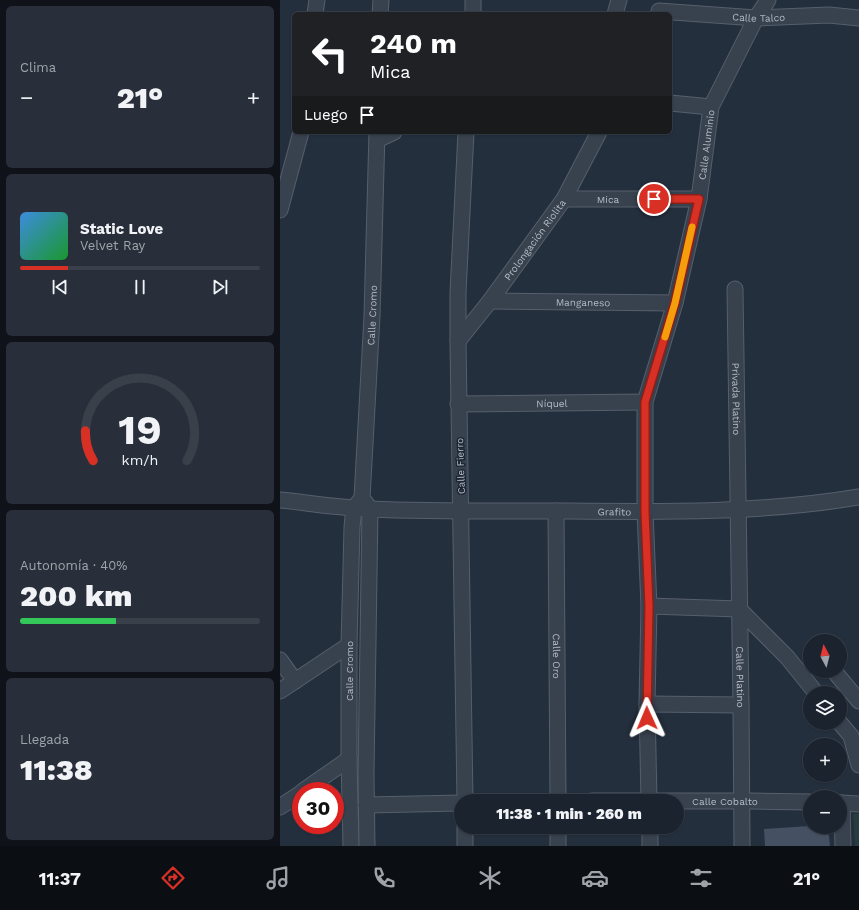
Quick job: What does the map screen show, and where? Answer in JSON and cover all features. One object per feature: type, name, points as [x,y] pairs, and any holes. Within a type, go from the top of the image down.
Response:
[{"type":"street","points":[[315,12],[317,0]]},
{"type":"street","points":[[380,12],[381,0]]},
{"type":"street","points":[[473,0],[473,12]]},
{"type":"street","points":[[615,12],[618,0]]},
{"type":"street","name":"Calle Aluminio","points":[[649,794],[647,704],[649,606],[645,512],[645,402],[675,303],[699,199],[711,107],[756,18],[768,0]]},
{"type":"street","name":"Calle Talco","points":[[660,8],[756,18],[829,15],[859,18]]},
{"type":"street","points":[[672,103],[711,107]]},
{"type":"street","points":[[280,210],[300,134]]},
{"type":"street","name":"Calle Fierro","points":[[465,794],[462,511],[458,404],[458,293],[466,134]]},
{"type":"street","name":"Prolongación Riolita","points":[[458,341],[490,302],[564,199],[598,134]]},
{"type":"street","name":"Calle Cromo","points":[[367,846],[362,505],[372,316],[377,136]]},
{"type":"street","name":"Mica","points":[[564,199],[699,199]]},
{"type":"street","name":"Privada Platino","points":[[735,289],[738,509]]},
{"type":"street","name":"Manganeso","points":[[490,302],[675,303]]},
{"type":"street","name":"Níquel","points":[[458,404],[645,402]]},
{"type":"street","name":"Grafito","points":[[280,500],[462,511],[645,512],[738,509],[807,504],[859,497]]},
{"type":"street","name":"Calle Cromo","points":[[351,846],[349,645],[352,527],[362,505]]},
{"type":"street","name":"Calle Platino","points":[[738,509],[742,846]]},
{"type":"street","name":"Calle Oro","points":[[556,511],[558,794]]},
{"type":"street","points":[[649,606],[739,609],[787,657],[810,686]]},
{"type":"street","points":[[280,691],[349,645]]},
{"type":"street","points":[[280,660],[295,681]]},
{"type":"street","points":[[840,678],[859,701]]},
{"type":"street","points":[[647,704],[741,705]]},
{"type":"street","points":[[846,730],[851,736],[859,765]]},
{"type":"street","points":[[317,782],[349,759]]},
{"type":"street","points":[[280,807],[292,799]]},
{"type":"street","name":"Calle Cobalto","points":[[684,801],[803,802]]},
{"type":"street","points":[[847,803],[859,804]]},
{"type":"street","points":[[366,805],[454,804]]},
{"type":"street","points":[[465,834],[465,846]]},
{"type":"street","points":[[558,834],[558,846]]},
{"type":"street","points":[[650,834],[650,846]]},
{"type":"street","points":[[842,834],[843,846]]},
{"type":"green space","points":[[853,814],[859,814],[859,846],[855,846]]},
{"type":"building","points":[[803,826],[803,834],[829,834],[830,846],[765,846],[764,829]]},
{"type":"slow traffic","points":[[665,337],[675,303],[692,227]]},
{"type":"route","points":[[647,718],[649,606],[645,512],[645,402],[675,303],[699,199],[654,199]]}]
